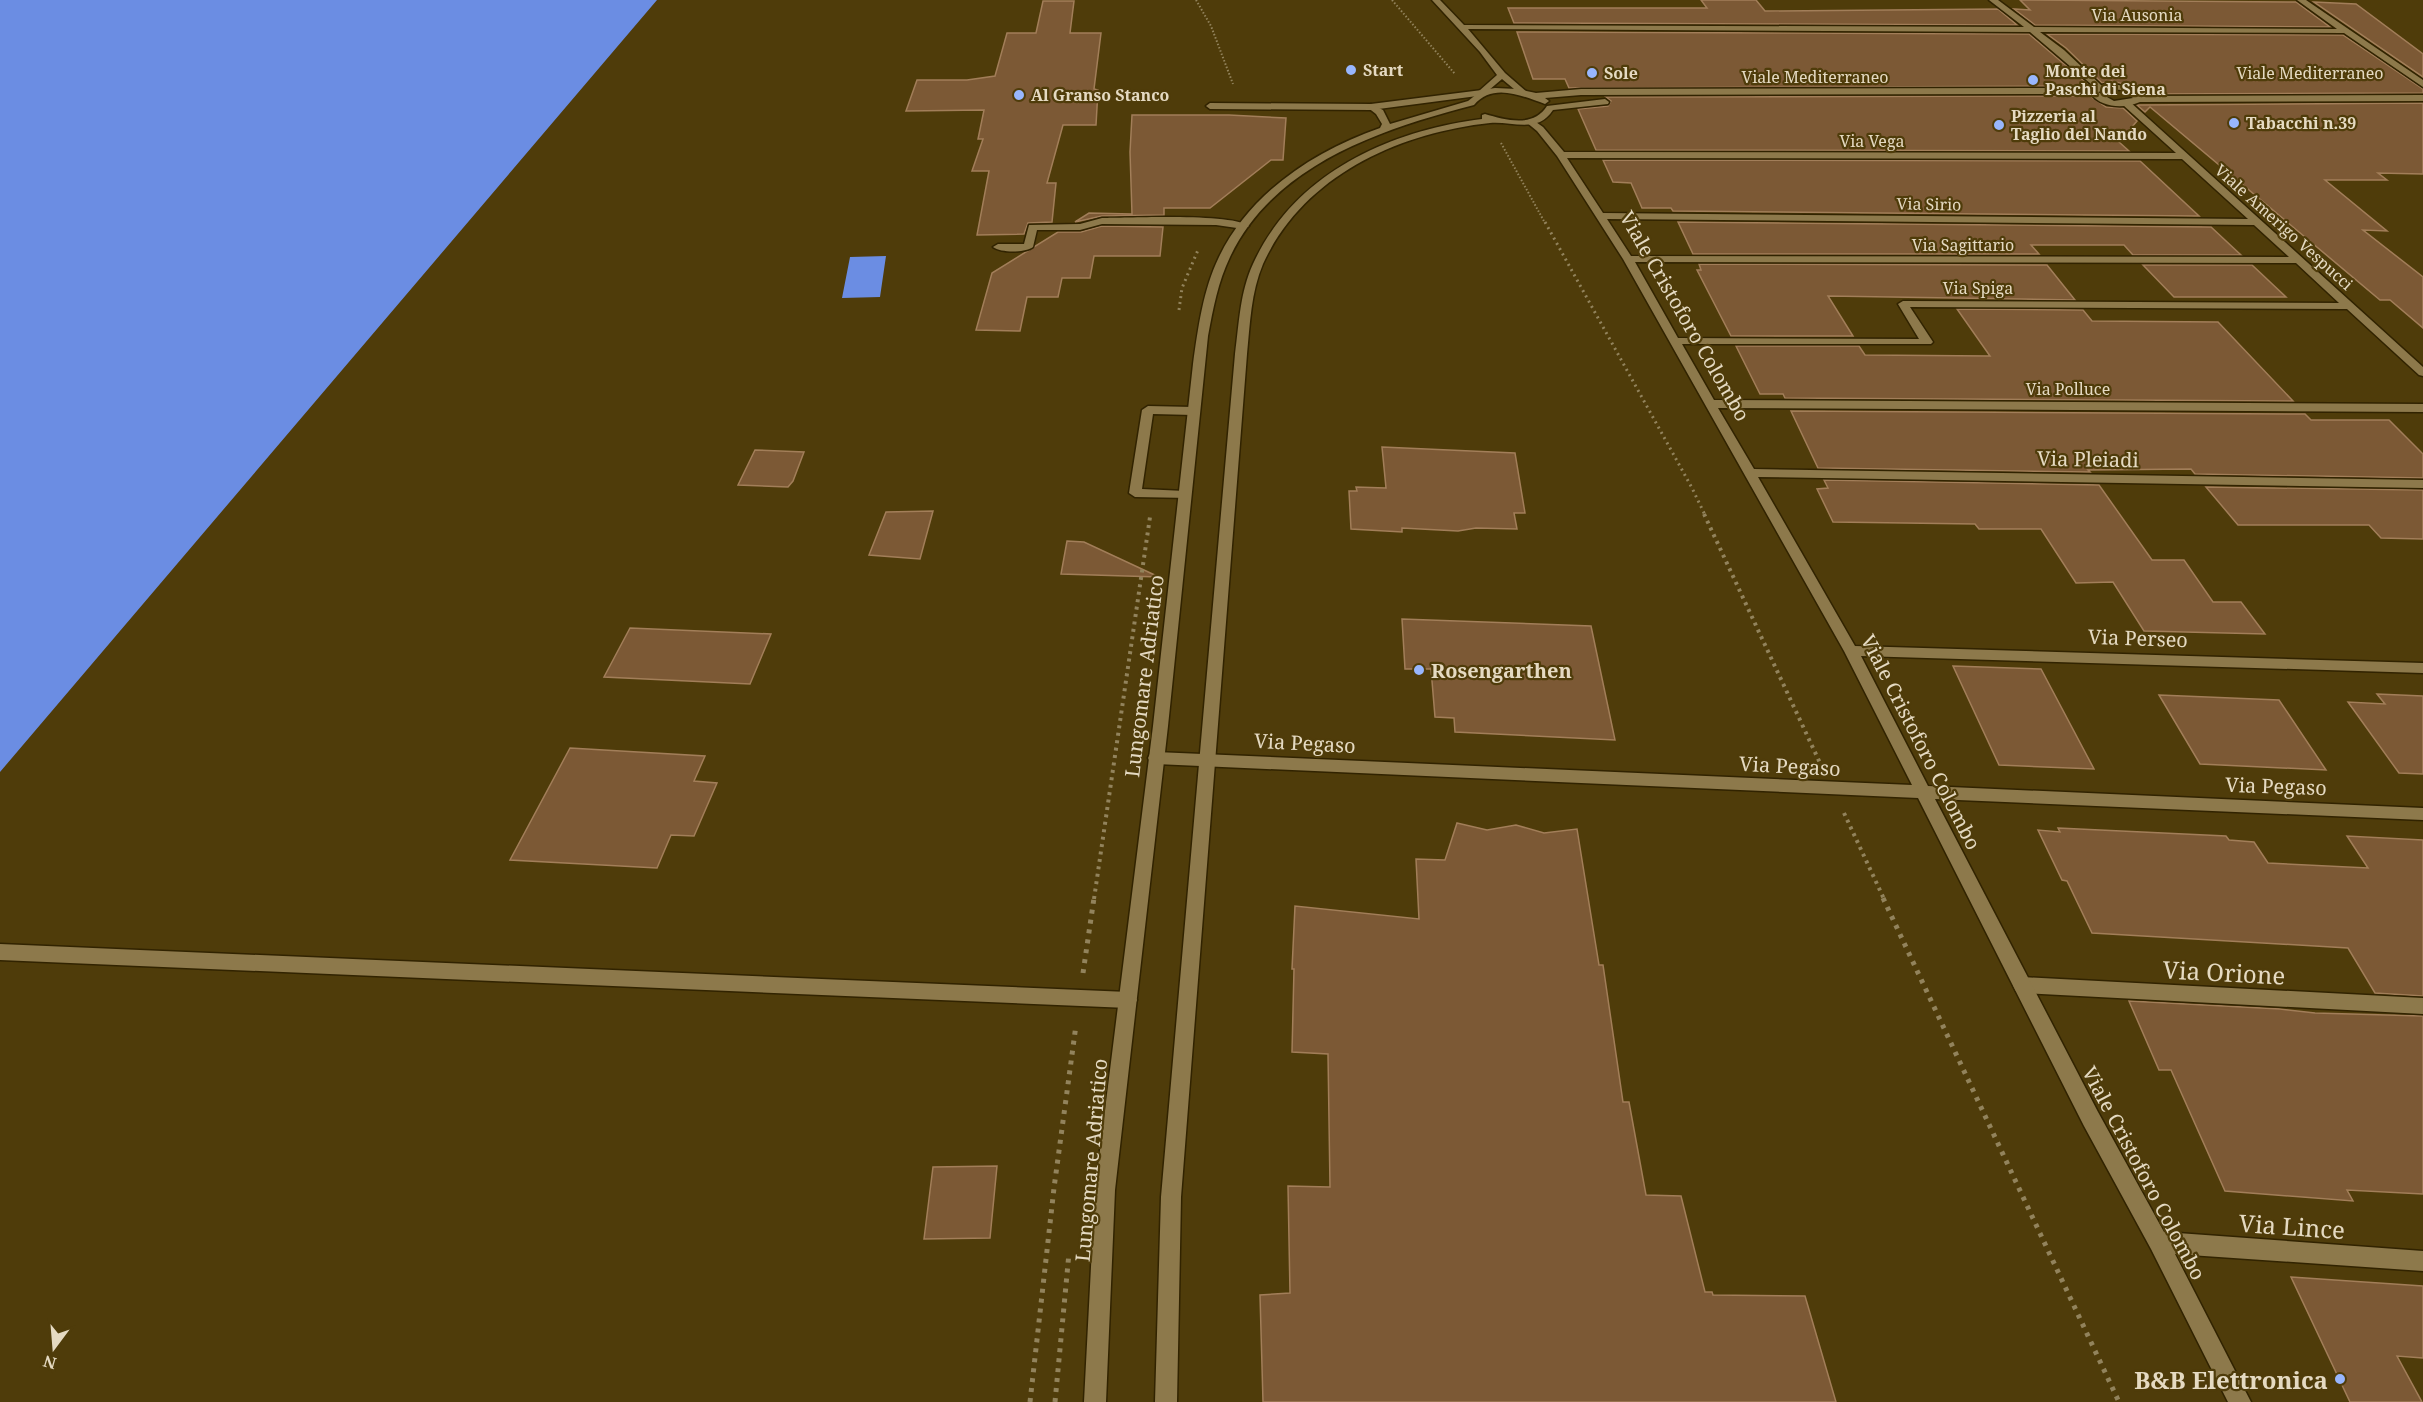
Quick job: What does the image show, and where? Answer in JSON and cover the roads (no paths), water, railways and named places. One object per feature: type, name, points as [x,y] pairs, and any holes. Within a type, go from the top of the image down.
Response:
[{"type":"street","points":[[1436,0],[1496,65],[1502,75],[1523,92]]},
{"type":"street","points":[[1993,0],[2088,75],[2135,94],[2139,99]]},
{"type":"street","points":[[2301,0],[2423,86]]},
{"type":"street","name":"Via Ausonia","points":[[1461,27],[2344,31]]},
{"type":"street","points":[[1493,120],[1476,113],[1476,98],[1502,75]]},
{"type":"street","points":[[2088,75],[2103,99]]},
{"type":"street","name":"Viale Mediterraneo","points":[[1536,96],[1581,92],[2096,89],[2111,86]]},
{"type":"street","name":"Viale Mediterraneo","points":[[2126,90],[2423,86]]},
{"type":"street","points":[[1210,106],[1371,107],[1414,101],[1476,98],[1501,90],[1536,96],[1550,108],[1611,102]]},
{"type":"street","points":[[1407,93],[1414,101]]},
{"type":"street","name":"Lungomare Adriatico","points":[[1095,1402],[1105,1192],[1156,758],[1199,353],[1214,288],[1223,261],[1244,226],[1269,196],[1297,173],[1334,151],[1383,130],[1476,98]]},
{"type":"street","name":"Viale Mediterraneo","points":[[1634,102],[2103,99],[2126,103],[2139,99],[2423,98]]},
{"type":"street","name":"Viale Amerigo Vespucci","points":[[2126,103],[2423,373]]},
{"type":"street","points":[[1371,107],[1384,116],[1386,123],[1383,130]]},
{"type":"street","points":[[1166,1402],[1171,1197],[1240,354],[1249,292],[1257,266],[1267,245],[1299,203],[1324,181],[1357,159],[1394,142],[1445,127],[1493,120],[1530,122],[1545,116],[1550,108]]},
{"type":"street","name":"Viale Cristoforo Colombo","points":[[1530,122],[1540,129],[1561,155],[1602,216],[1713,404],[1851,651],[2240,1402]]},
{"type":"street","name":"Via Vega","points":[[1561,155],[2184,156]]},
{"type":"street","name":"Via Sirio","points":[[1602,216],[2256,222]]},
{"type":"street","points":[[999,247],[1028,247],[1033,227],[1080,227],[1102,221],[1216,222],[1244,226]]},
{"type":"street","name":"Via Sagittario","points":[[1628,259],[2297,260]]},
{"type":"street","name":"Via Spiga","points":[[1676,341],[1928,342],[1903,304],[2349,306]]},
{"type":"street","name":"Via Polluce","points":[[1713,404],[2423,408]]},
{"type":"street","points":[[1185,495],[1136,493],[1148,410],[1193,411]]},
{"type":"street","name":"Via Pleiadi","points":[[1752,473],[2423,484]]},
{"type":"street","name":"Via Perseo","points":[[1851,651],[2423,668]]},
{"type":"street","name":"Via Pegaso","points":[[1156,758],[2423,814]]},
{"type":"street","points":[[0,952],[1128,1000]]},
{"type":"street","name":"Via Orione","points":[[2022,985],[2423,1006]]},
{"type":"street","name":"Via Lince","points":[[2158,1242],[2423,1261]]},
{"type":"water","points":[[0,0],[657,0],[0,772]]},
{"type":"water","points":[[886,256],[880,297],[842,298],[850,257]]},
{"type":"place","name":"Start","points":[[1351,70]]},
{"type":"place","name":"Sole","points":[[1592,73]]},
{"type":"place","name":"Monte dei Paschi di Siena","points":[[2033,80]]},
{"type":"place","name":"Al Granso Stanco","points":[[1019,95]]},
{"type":"place","name":"Tabacchi n.39","points":[[2234,123]]},
{"type":"place","name":"Pizzeria al Taglio del Nando","points":[[1999,125]]},
{"type":"place","name":"Rosengarthen","points":[[1419,670]]},
{"type":"place","name":"B&B Elettronica","points":[[2340,1379]]}]
